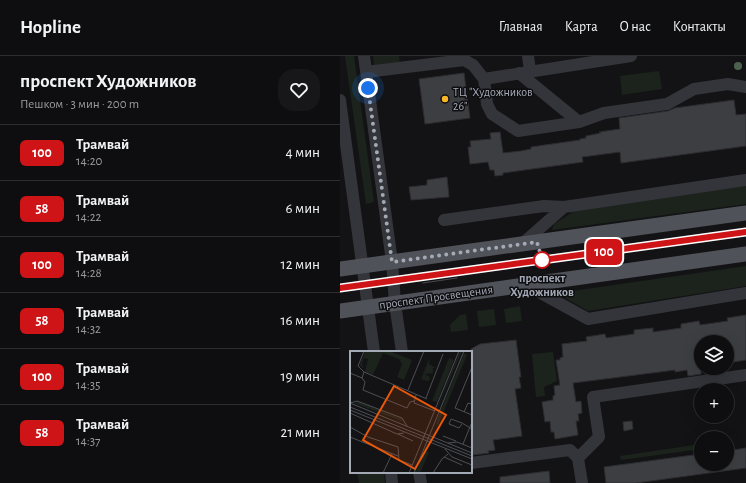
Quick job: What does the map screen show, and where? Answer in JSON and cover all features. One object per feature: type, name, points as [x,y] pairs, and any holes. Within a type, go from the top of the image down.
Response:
[{"type":"main road","points":[[340,269],[746,213]]},
{"type":"main road","name":"проспект Просвещения","points":[[340,310],[746,254]]},
{"type":"street","points":[[364,56],[392,262],[395,303],[402,351]]},
{"type":"street","points":[[525,72],[528,56]]},
{"type":"street","points":[[484,79],[631,56]]},
{"type":"street","points":[[366,72],[464,60],[473,65],[484,79],[487,104],[492,114],[518,131],[579,122],[604,113],[667,104],[694,89],[728,84],[746,87]]},
{"type":"street","points":[[525,72],[579,122]]},
{"type":"street","points":[[340,100],[374,351]]},
{"type":"street","points":[[444,220],[544,206],[564,207],[746,180]]},
{"type":"street","points":[[522,244],[564,207]]},
{"type":"street","points":[[526,285],[588,319],[746,293]]},
{"type":"street","points":[[578,458],[599,437],[594,397],[746,375]]},
{"type":"street","points":[[472,463],[570,450],[578,458],[582,483]]},
{"type":"street","points":[[390,473],[392,483]]},
{"type":"street","points":[[419,473],[420,483]]},
{"type":"shaded area","points":[[345,56],[354,56],[374,202],[366,204]]},
{"type":"shaded area","points":[[373,56],[399,56],[400,63],[374,66]]},
{"type":"shaded area","points":[[659,71],[662,89],[622,95],[620,76]]},
{"type":"shaded area","points":[[746,185],[746,204],[552,230],[554,224],[576,210]]},
{"type":"shaded area","points":[[746,266],[746,286],[588,311],[565,298],[565,292]]},
{"type":"shaded area","points":[[520,306],[522,321],[506,323],[504,309]]},
{"type":"shaded area","points":[[494,309],[496,325],[479,327],[477,311]]},
{"type":"shaded area","points":[[466,314],[468,330],[451,332],[450,325],[460,315]]},
{"type":"shaded area","points":[[553,352],[557,381],[544,387],[545,396],[536,397],[532,354]]},
{"type":"shaded area","points":[[694,445],[694,450],[621,460],[620,456]]},
{"type":"shaded area","points":[[357,473],[384,473],[385,483],[359,483]]},
{"type":"building","name":"ТЦ \"Художников 26\"","points":[[464,73],[470,118],[425,124],[419,79]]},
{"type":"building","points":[[734,100],[736,115],[746,114],[746,146],[621,163],[620,152],[582,157],[583,162],[503,173],[503,175],[495,176],[494,170],[490,170],[488,162],[470,164],[468,147],[471,147],[470,141],[491,139],[490,133],[500,132],[503,153],[521,151],[531,149],[531,147],[580,140],[586,138],[586,136],[601,133],[599,132],[620,129],[619,118],[668,111],[675,108]]},
{"type":"building","points":[[447,177],[449,197],[411,200],[409,187],[427,185],[427,180]]},
{"type":"building","points":[[746,315],[746,360],[734,362],[734,335],[694,335],[694,375],[688,376],[687,370],[675,372],[675,370],[573,383],[576,402],[581,401],[582,413],[578,414],[579,421],[576,421],[578,435],[555,439],[554,432],[551,432],[550,421],[545,422],[542,402],[553,400],[553,396],[555,395],[554,386],[560,385],[556,360],[560,360],[560,358],[563,357],[562,344],[587,341],[586,337],[605,334],[606,338],[634,334],[634,330],[653,328],[653,332],[681,328],[681,324],[699,321],[700,325],[728,321],[727,318]]},
{"type":"building","points":[[516,340],[521,388],[515,389],[522,436],[493,440],[495,450],[488,451],[489,453],[473,455],[471,349],[480,344]]},
{"type":"building","points":[[632,421],[633,429],[624,431],[623,422]]},
{"type":"building","points":[[746,448],[746,468],[734,470],[734,450]]},
{"type":"building","points":[[694,455],[694,471],[724,471],[636,483],[606,483],[604,467]]},
{"type":"building","points":[[549,471],[550,483],[500,483],[500,477]]},
{"type":"tram line","points":[[340,288],[746,232]]},
{"type":"tram line","name":"100","points":[[340,288],[746,232]]},
{"type":"tram line","points":[[423,283],[457,278]]},
{"type":"place","name":"ТЦ \"Художников 26\"","points":[[445,99]]},
{"type":"place","name":"проспект Художников","points":[[542,260]]},
{"type":"route","points":[[368,88],[392,262],[537,242],[542,260]]}]
